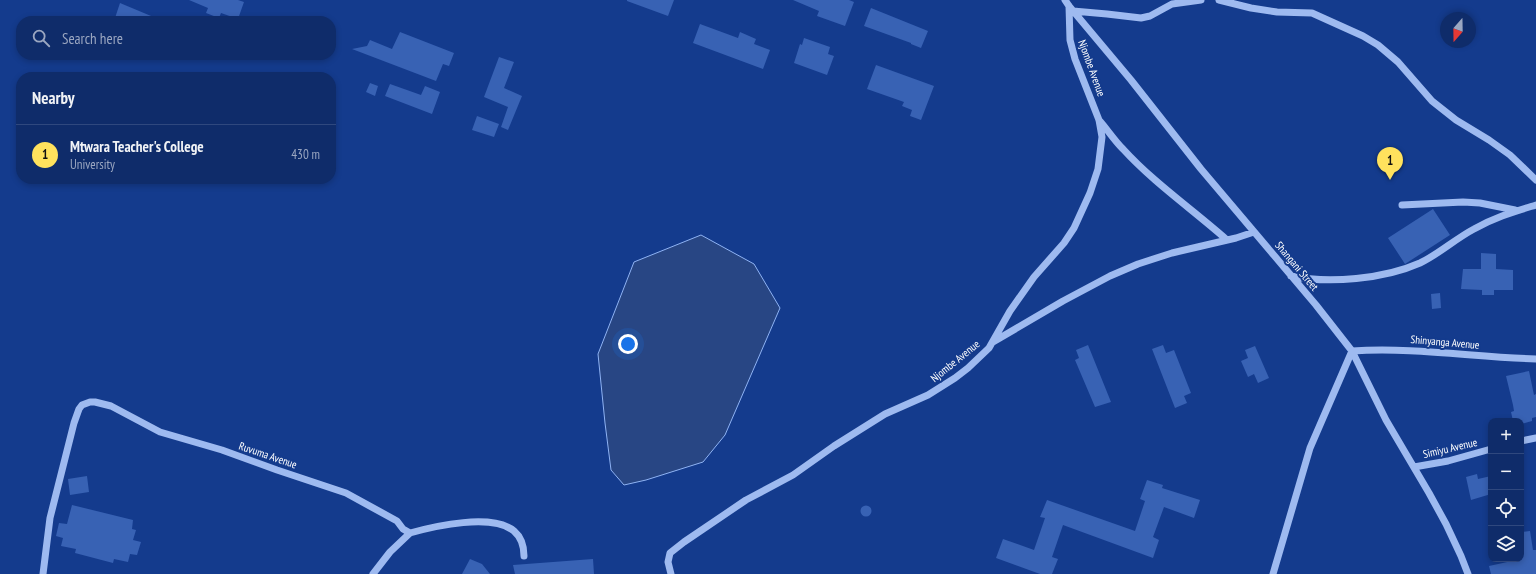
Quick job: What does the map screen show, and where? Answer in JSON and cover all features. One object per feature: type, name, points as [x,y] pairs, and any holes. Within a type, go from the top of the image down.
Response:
[{"type":"street","points":[[1069,6],[1107,14],[1141,18],[1150,16],[1172,4],[1201,0]]},
{"type":"street","points":[[1219,0],[1251,8],[1277,12],[1312,13],[1363,36],[1378,45],[1398,62],[1432,101],[1456,120],[1510,155],[1536,180]]},
{"type":"street","name":"Njombe Avenue","points":[[671,574],[668,566],[668,558],[677,547],[746,500],[793,475],[834,446],[885,414],[939,389],[968,368],[993,342],[1010,310],[1034,277],[1064,243],[1074,228],[1090,193],[1098,169],[1102,137],[1099,120],[1075,59],[1070,40],[1069,6]]},
{"type":"street","name":"Shangani Street","points":[[1069,6],[1132,80],[1201,169],[1316,305],[1352,351],[1386,420],[1446,524],[1462,556],[1468,574]]},
{"type":"street","points":[[1099,120],[1122,148],[1138,164],[1227,240]]},
{"type":"street","points":[[1402,205],[1474,203],[1516,210]]},
{"type":"street","points":[[1291,276],[1323,279],[1365,277],[1382,276],[1403,270],[1421,262],[1447,247],[1473,229],[1516,210],[1536,205]]},
{"type":"street","points":[[993,342],[1063,301],[1110,276],[1138,264],[1172,253],[1254,232]]},
{"type":"street","name":"Shinyanga Avenue","points":[[1352,351],[1402,350],[1490,358],[1536,359]]},
{"type":"street","points":[[1272,574],[1310,448],[1352,351]]},
{"type":"street","name":"Ruvuma Avenue","points":[[43,574],[47,537],[76,415],[82,405],[90,402],[114,407],[171,436],[222,450],[346,493],[397,520],[403,529],[410,533]]},
{"type":"street","points":[[1524,440],[1536,438]]},
{"type":"street","name":"Simiyu Avenue","points":[[1414,467],[1448,461],[1488,450]]},
{"type":"street","points":[[373,574],[390,552],[410,533],[452,523],[475,522],[509,528],[515,532],[522,543],[524,556]]},
{"type":"water","points":[[701,235],[754,264],[780,308],[725,435],[703,462],[646,480],[624,485],[611,470],[598,354],[634,262]]},
{"type":"building","points":[[189,0],[238,0],[244,2],[239,16],[230,16],[221,13],[220,16],[214,16],[206,13],[208,8]]},
{"type":"building","points":[[627,0],[674,0],[668,16]]},
{"type":"building","points":[[793,0],[849,0],[854,2],[845,26],[817,16],[819,11]]},
{"type":"building","points":[[120,3],[151,16],[116,16]]},
{"type":"building","points":[[871,8],[928,31],[921,48],[864,26]]},
{"type":"building","points":[[700,24],[738,38],[740,32],[756,39],[754,44],[770,50],[763,69],[693,43]]},
{"type":"building","points":[[400,32],[454,53],[449,66],[443,64],[436,81],[352,49],[367,46],[370,40],[392,49]]},
{"type":"building","points":[[804,38],[830,47],[828,54],[834,56],[827,75],[794,63],[800,44],[802,45]]},
{"type":"building","points":[[499,57],[514,62],[504,88],[522,96],[508,130],[501,127],[508,107],[484,97]]},
{"type":"building","points":[[876,65],[934,86],[921,120],[910,116],[912,110],[902,106],[904,102],[867,89]]},
{"type":"building","points":[[370,83],[378,86],[375,96],[366,92]]},
{"type":"building","points":[[390,84],[421,95],[425,86],[440,92],[432,114],[385,96]]},
{"type":"building","points":[[477,116],[499,124],[494,137],[472,130]]},
{"type":"building","points":[[1433,209],[1450,235],[1405,264],[1388,238]]},
{"type":"building","points":[[1481,253],[1496,254],[1496,269],[1513,270],[1513,290],[1494,290],[1494,295],[1482,295],[1482,290],[1461,289],[1463,269],[1481,269]]},
{"type":"building","points":[[1440,293],[1441,308],[1432,309],[1431,294]]},
{"type":"building","points":[[1088,345],[1111,402],[1095,407],[1075,360],[1079,358],[1076,350]]},
{"type":"building","points":[[1163,345],[1166,353],[1174,350],[1191,393],[1184,396],[1187,403],[1175,408],[1152,349]]},
{"type":"building","points":[[1255,346],[1269,378],[1258,383],[1254,374],[1248,377],[1241,361],[1248,358],[1245,350]]},
{"type":"building","points":[[1529,371],[1534,395],[1536,394],[1536,417],[1532,418],[1532,421],[1524,423],[1524,418],[1512,418],[1511,412],[1514,411],[1506,376]]},
{"type":"building","points":[[1477,474],[1478,479],[1488,477],[1488,495],[1471,500],[1466,477]]},
{"type":"building","points":[[87,476],[89,492],[70,495],[68,479]]},
{"type":"building","points":[[1147,480],[1163,485],[1162,488],[1200,500],[1194,518],[1164,507],[1153,537],[1159,540],[1153,558],[1063,525],[1052,557],[1058,559],[1052,574],[1040,574],[996,558],[1003,539],[1034,550],[1045,518],[1040,517],[1047,500],[1135,531],[1145,501],[1140,499]]},
{"type":"building","points":[[72,505],[133,520],[132,529],[136,530],[133,540],[141,542],[137,555],[130,554],[128,562],[114,559],[113,563],[75,553],[76,549],[61,546],[63,538],[56,536],[59,523],[67,524]]},
{"type":"building","points":[[864,506],[868,506],[870,507],[870,515],[864,516],[861,513],[861,509]]},
{"type":"building","points":[[1530,531],[1533,550],[1536,550],[1536,574],[1491,574],[1489,566],[1507,562],[1524,562],[1524,532]]},
{"type":"building","points":[[470,559],[482,564],[490,574],[462,574]]},
{"type":"building","points":[[593,559],[594,574],[515,574],[513,565]]},
{"type":"place","name":"Mtwara Teacher's College","points":[[1390,180]]}]
